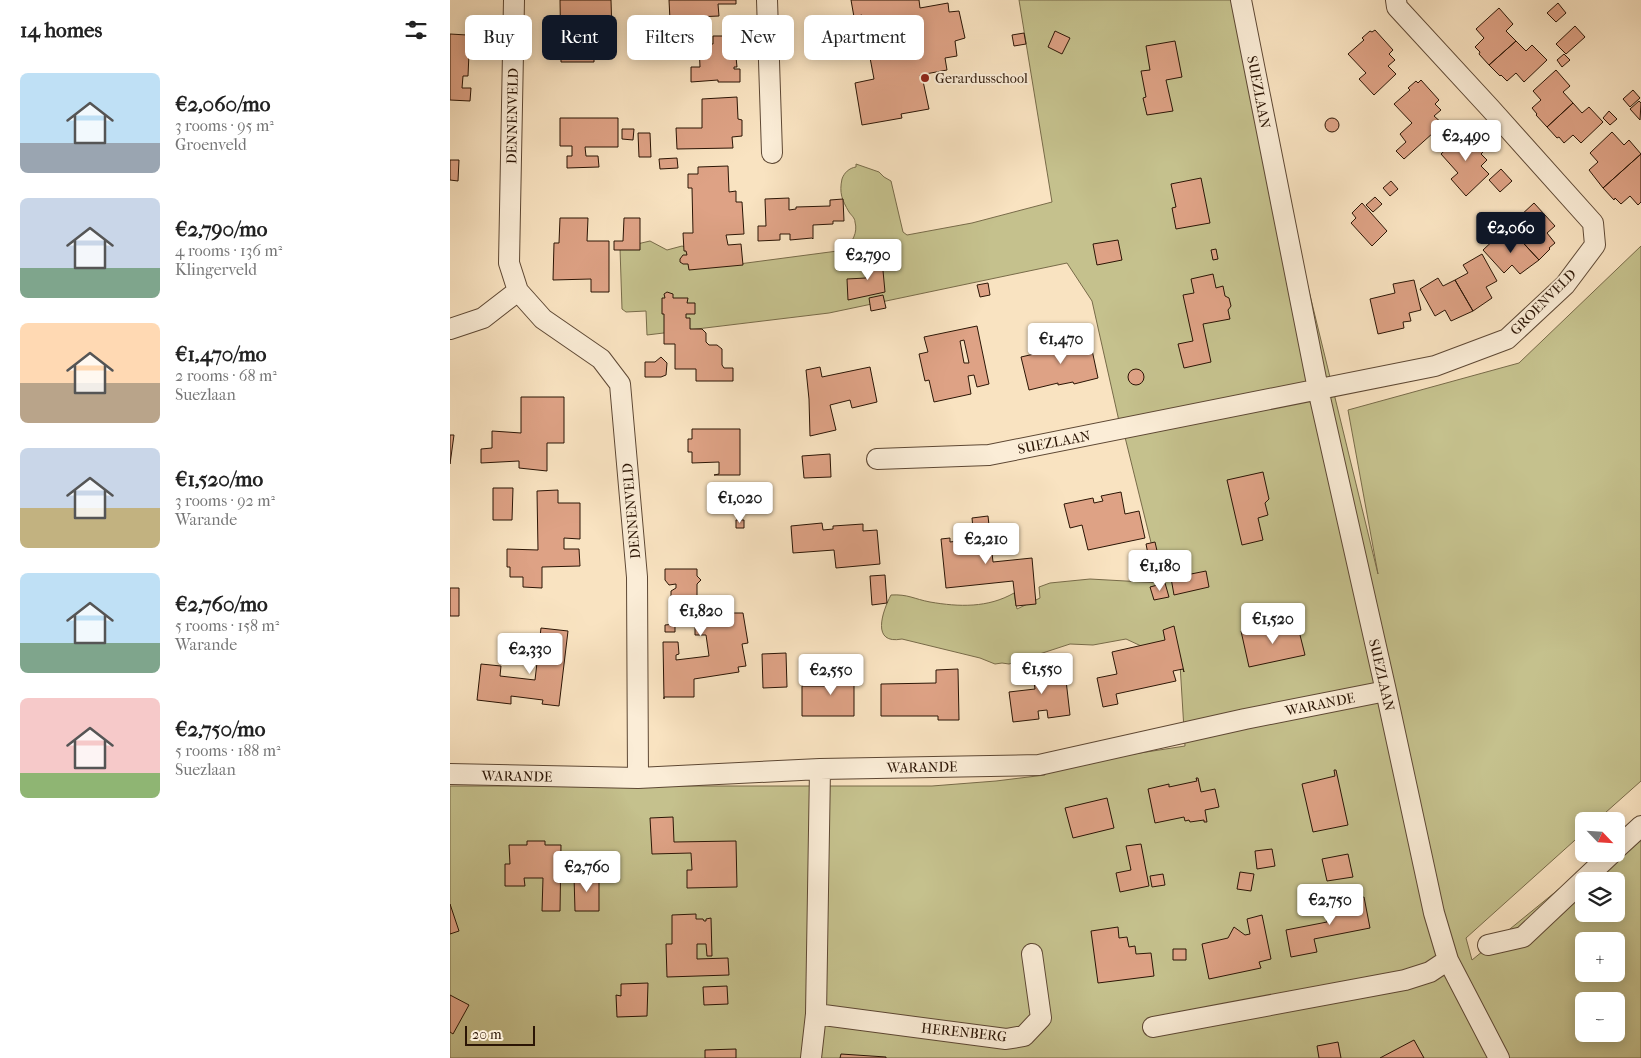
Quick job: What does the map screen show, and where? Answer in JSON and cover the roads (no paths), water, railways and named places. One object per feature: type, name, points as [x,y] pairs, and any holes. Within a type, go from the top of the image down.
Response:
[{"type":"street","name":"DENNENVELD","points":[[514,0],[509,263],[518,291],[543,319],[601,359],[620,384],[637,577],[638,778]]},
{"type":"street","points":[[767,0],[772,153]]},
{"type":"street","name":"SUEZLAAN","points":[[1242,0],[1318,389],[1434,913],[1448,960],[1499,1058]]},
{"type":"street","name":"GROENVELD","points":[[1318,389],[1435,366],[1507,339],[1565,285],[1595,245],[1592,223],[1397,7],[1396,0]]},
{"type":"street","points":[[450,329],[484,318],[518,291]]},
{"type":"street","name":"SUEZLAAN","points":[[877,459],[989,454],[1318,389]]},
{"type":"street","name":"WARANDE","points":[[450,774],[638,778],[820,769],[1039,764],[1245,718],[1386,690]]},
{"type":"street","points":[[812,1058],[816,1014],[820,769]]},
{"type":"street","points":[[1625,841],[1641,826]]},
{"type":"street","points":[[1488,944],[1523,937],[1603,862]]},
{"type":"street","name":"HERENBERG","points":[[816,1014],[1006,1038],[1024,1036],[1041,1018],[1032,954]]},
{"type":"street","points":[[1153,1027],[1405,980],[1430,972],[1448,960]]},
{"type":"place","name":"Gerardusschool","points":[[925,78]]}]
